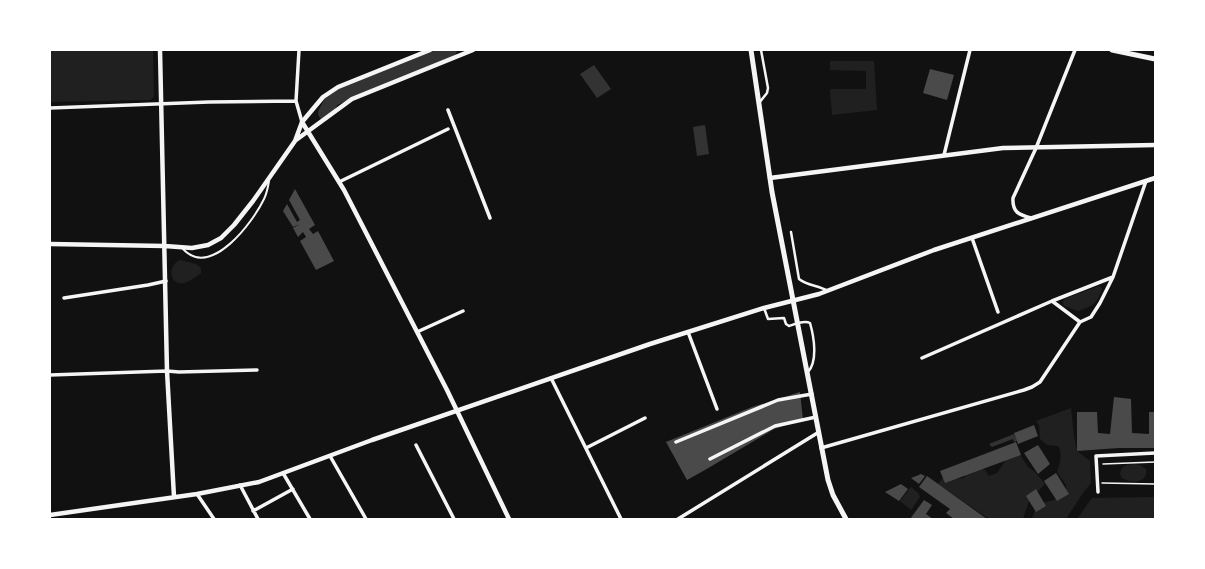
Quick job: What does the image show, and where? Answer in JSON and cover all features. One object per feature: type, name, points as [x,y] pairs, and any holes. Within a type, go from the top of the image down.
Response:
[{"type":"main road","points":[[751,50],[770,178],[821,448],[833,495],[846,519]]},
{"type":"main road","points":[[1112,50],[1155,59]]},
{"type":"street","points":[[160,50],[167,371],[174,497]]},
{"type":"street","points":[[299,50],[296,101],[302,122],[339,182],[417,332],[457,411],[507,518]]},
{"type":"street","points":[[50,244],[200,248],[208,245],[220,238],[234,225],[253,201],[295,141],[302,122],[323,97],[338,87],[430,50]]},
{"type":"street","points":[[295,141],[352,99],[473,50]]},
{"type":"street","points":[[759,104],[767,93],[768,88],[761,50]]},
{"type":"street","points":[[944,156],[970,50]]},
{"type":"street","points":[[1033,218],[1021,216],[1016,211],[1013,204],[1014,198],[1036,148],[1075,50]]},
{"type":"street","points":[[50,108],[162,105],[209,102],[296,101]]},
{"type":"street","points":[[448,110],[490,218]]},
{"type":"street","points":[[339,182],[448,129]]},
{"type":"street","points":[[770,178],[1004,148],[1155,145]]},
{"type":"street","points":[[50,515],[198,494],[259,482],[551,378],[764,308],[828,291],[934,250],[1155,178]]},
{"type":"street","points":[[821,448],[1024,390],[1040,382],[1080,322],[1090,317],[1100,303],[1112,277],[1146,181]]},
{"type":"street","points":[[791,232],[799,279],[804,283],[819,286],[828,291]]},
{"type":"street","points":[[972,238],[998,312]]},
{"type":"street","points":[[922,358],[1112,277]]},
{"type":"street","points":[[64,298],[166,281]]},
{"type":"street","points":[[1052,302],[1080,322]]},
{"type":"street","points":[[764,308],[768,319],[784,318],[786,324],[789,326],[798,323],[810,323],[814,360],[812,368],[808,373]]},
{"type":"street","points":[[417,332],[463,311]]},
{"type":"street","points":[[688,332],[717,409]]},
{"type":"street","points":[[50,375],[257,370]]},
{"type":"street","points":[[551,378],[621,519]]},
{"type":"street","points":[[676,442],[778,400],[812,394]]},
{"type":"street","points":[[710,459],[775,426],[816,417]]},
{"type":"street","points":[[586,448],[645,418]]},
{"type":"street","points":[[678,519],[819,432]]},
{"type":"street","points":[[416,445],[454,519]]},
{"type":"street","points":[[1098,492],[1096,456],[1155,453]]},
{"type":"street","points":[[330,456],[366,519]]},
{"type":"street","points":[[283,473],[310,519]]},
{"type":"street","points":[[240,485],[258,519]]},
{"type":"street","points":[[253,511],[293,489]]},
{"type":"street","points":[[198,494],[214,519]]},
{"type":"lane","points":[[181,247],[188,254],[197,258],[211,256],[222,250],[248,223],[264,200],[271,176]]},
{"type":"path","points":[[1100,464],[1155,462]]},
{"type":"path","points":[[1101,483],[1155,484]]},
{"type":"shaded area","points":[[50,50],[153,50],[153,98],[150,100],[50,102]]},
{"type":"shaded area","points":[[830,61],[874,61],[877,110],[832,115],[830,89],[866,89],[866,71],[830,70]]},
{"type":"shaded area","points":[[594,65],[611,89],[597,98],[580,74]]},
{"type":"shaded area","points":[[705,125],[709,154],[697,156],[693,127]]},
{"type":"shaded area","points":[[181,260],[196,264],[201,268],[201,273],[187,282],[176,282],[173,279],[172,270],[176,262]]},
{"type":"shaded area","points":[[1099,286],[1102,288],[1097,301],[1088,307],[1078,311],[1064,306],[1064,299]]},
{"type":"shaded area","points":[[1071,408],[1077,451],[1090,461],[1091,483],[1066,519],[1032,519],[1036,507],[1040,503],[1054,500],[1066,491],[1066,485],[1057,472],[1060,459],[1060,449],[1058,446],[1047,445],[1040,439],[1039,425],[1036,421]]},
{"type":"shaded area","points":[[1014,434],[1017,441],[1014,442],[1013,439],[992,447],[989,444]]},
{"type":"shaded area","points":[[1019,453],[1028,467],[1035,472],[1045,484],[1029,501],[1023,519],[989,519],[938,484],[944,476],[955,479],[964,478],[968,472],[979,468],[985,470],[989,476],[997,473],[1006,460]]},
{"type":"shaded area","points":[[1126,465],[1140,465],[1146,469],[1145,477],[1142,480],[1130,481],[1122,478],[1120,474],[1123,468]]},
{"type":"shaded area","points":[[911,487],[920,497],[911,510],[900,501]]},
{"type":"shaded area","points":[[1155,497],[1155,519],[1077,519],[1092,498]]},
{"type":"building","points":[[930,69],[954,75],[947,100],[923,93]]},
{"type":"building","points":[[295,189],[315,225],[309,229],[313,234],[318,231],[334,261],[316,270],[300,241],[306,237],[303,232],[298,237],[293,228],[300,224],[293,227],[283,211],[287,204],[297,222],[300,220],[289,200]]},
{"type":"building","points":[[800,392],[803,420],[774,429],[687,480],[666,442],[752,407]]},
{"type":"building","points":[[1114,397],[1131,399],[1132,433],[1149,434],[1149,412],[1155,412],[1155,448],[1119,448],[1077,451],[1077,412],[1097,412],[1098,433],[1110,434]]},
{"type":"building","points":[[1034,425],[1038,436],[1018,444],[1014,433]]},
{"type":"building","points":[[1016,442],[1021,455],[945,483],[940,471]]},
{"type":"building","points":[[1038,445],[1050,464],[1038,474],[1024,453]]},
{"type":"building","points":[[1056,473],[1069,494],[1057,501],[1044,481]]},
{"type":"building","points":[[921,474],[925,476],[919,484],[911,478]]},
{"type":"building","points":[[927,476],[987,519],[954,519],[946,513],[950,509],[919,487]]},
{"type":"building","points":[[901,484],[908,489],[899,501],[885,492]]},
{"type":"building","points":[[1036,489],[1046,506],[1036,512],[1026,496]]},
{"type":"building","points":[[924,500],[932,505],[926,514],[933,519],[910,519]]},
{"type":"waterway","points":[[325,113],[332,100],[450,50]]}]
